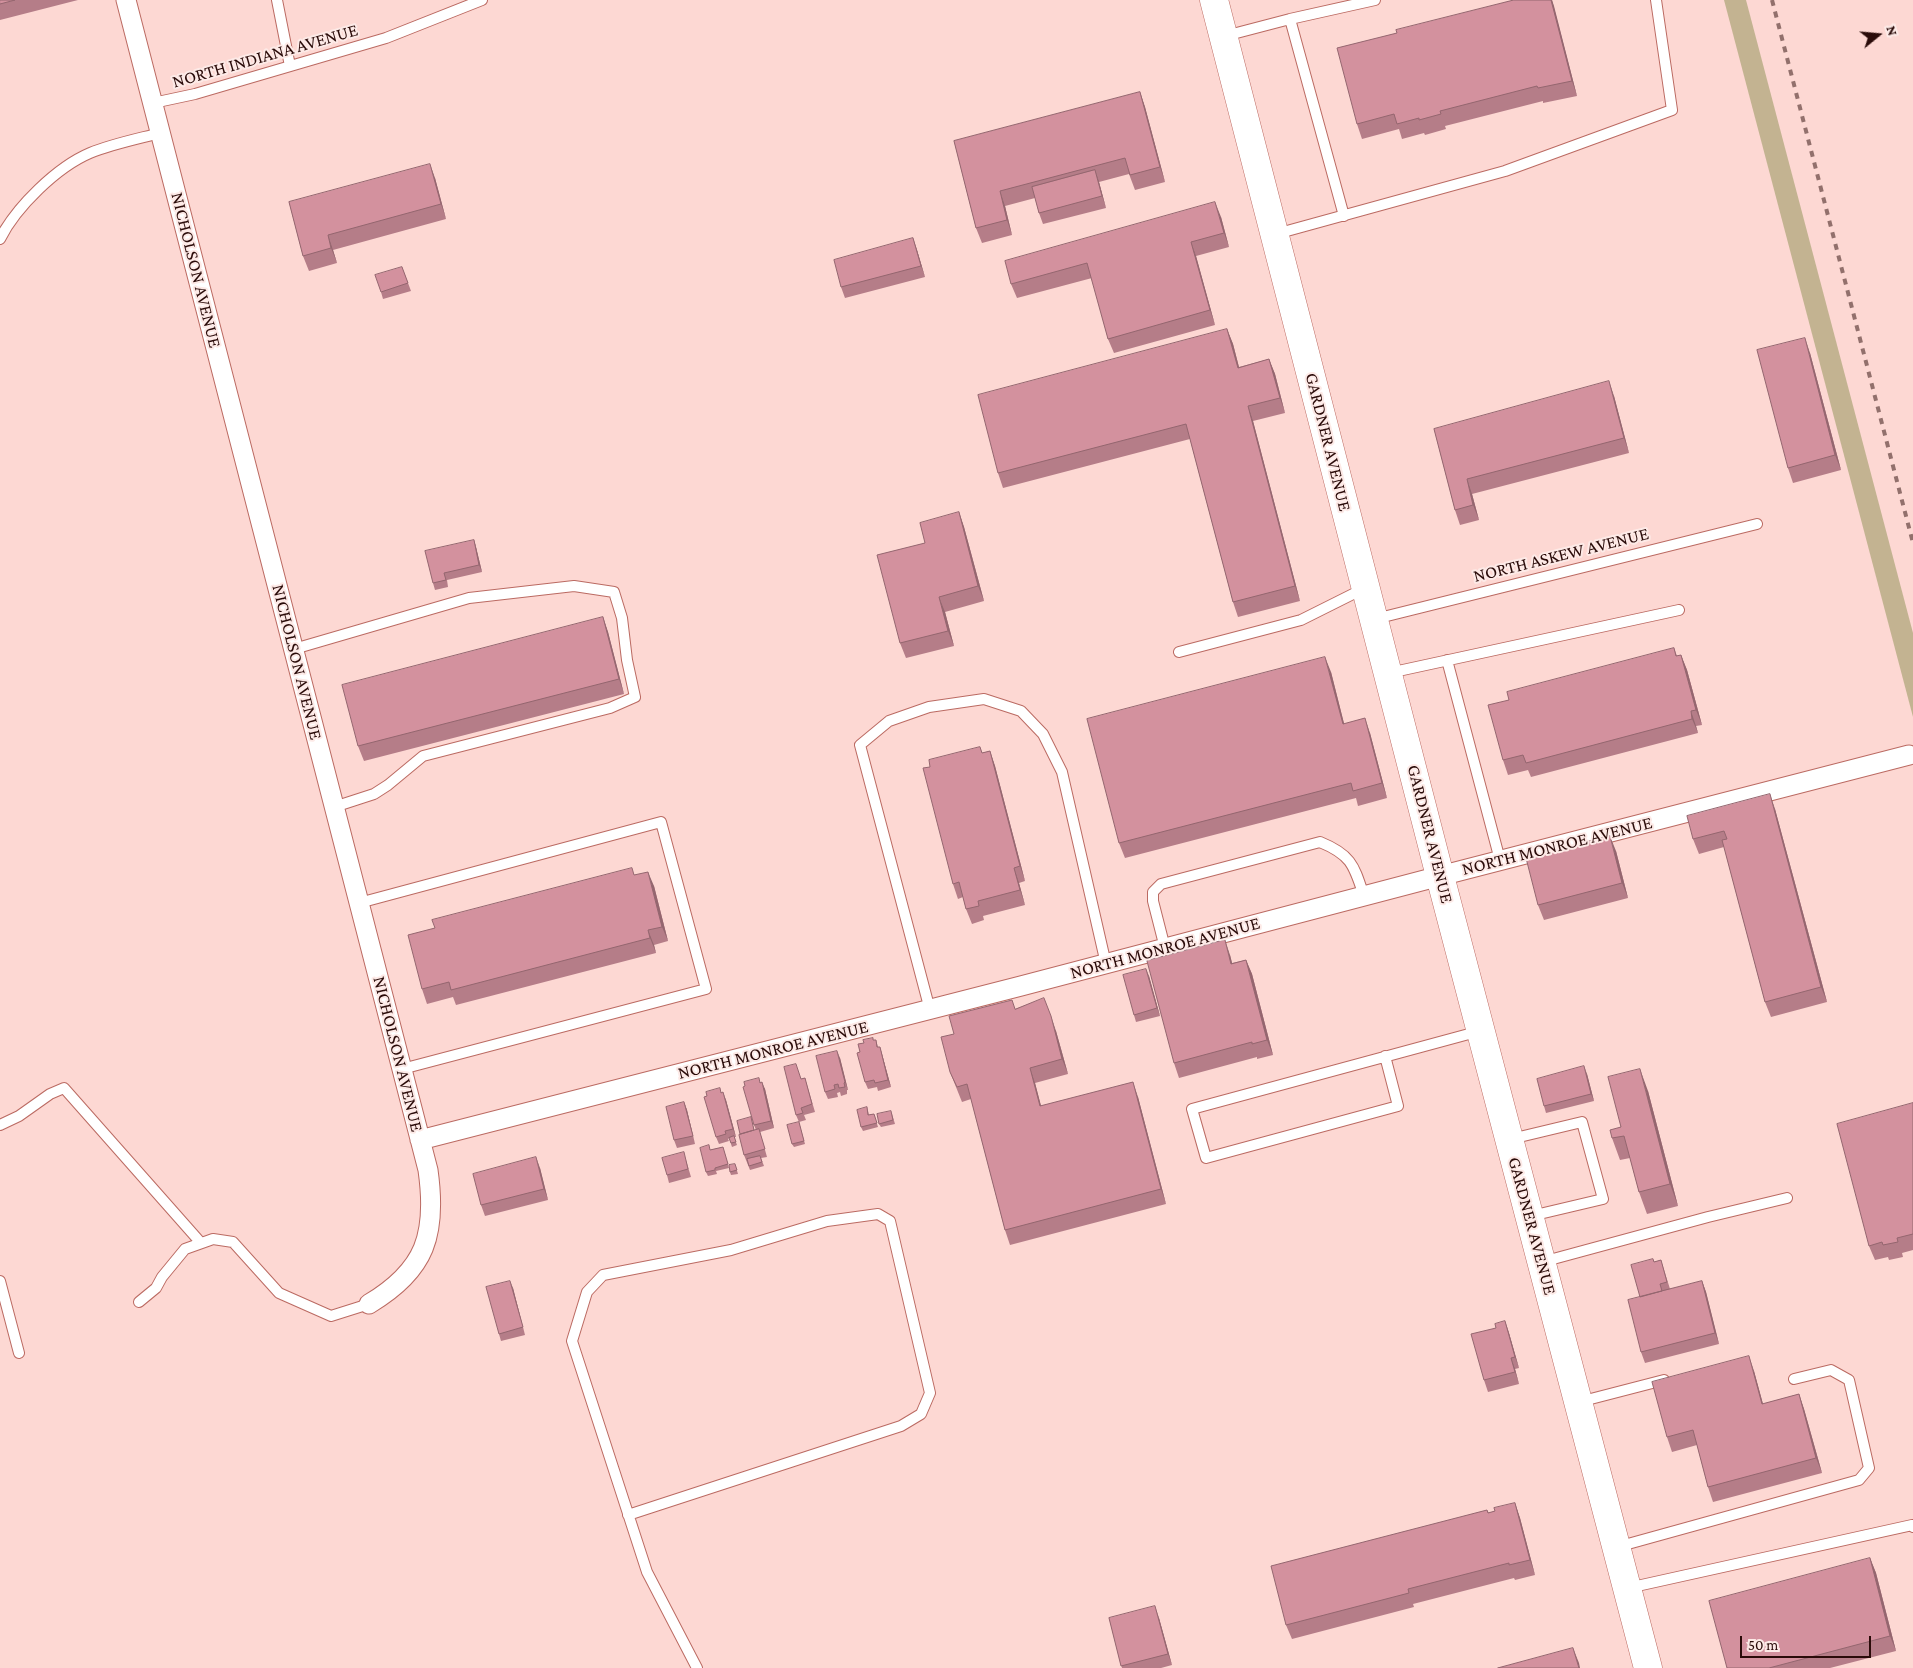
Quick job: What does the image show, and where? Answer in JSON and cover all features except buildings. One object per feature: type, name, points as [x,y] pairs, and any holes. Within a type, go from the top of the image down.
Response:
[{"type":"street","name":"NICHOLSON AVENUE","points":[[126,0],[402,1069],[430,1188],[431,1204],[428,1240],[422,1254],[402,1280],[369,1304]]},
{"type":"street","name":"GARDNER AVENUE","points":[[1214,0],[1440,876],[1648,1668]]},
{"type":"street","name":"NORTH MONROE AVENUE","points":[[420,1140],[930,1010],[1909,755]]},
{"type":"lane","points":[[277,0],[290,66]]},
{"type":"lane","name":"NORTH INDIANA AVENUE","points":[[153,103],[195,94],[386,38],[482,0]]},
{"type":"lane","points":[[1223,37],[1290,19],[1374,0]]},
{"type":"lane","points":[[1275,234],[1505,171],[1672,110],[1656,0]]},
{"type":"lane","points":[[1290,19],[1344,216]]},
{"type":"lane","points":[[0,239],[7,224],[36,192],[62,169],[90,153],[160,132]]},
{"type":"lane","name":"NORTH ASKEW AVENUE","points":[[1374,619],[1757,524]]},
{"type":"lane","points":[[294,649],[469,598],[574,586],[614,592],[622,618],[627,660],[635,697],[610,708],[423,756],[374,794],[334,807]]},
{"type":"lane","points":[[1179,652],[1302,620],[1366,587]]},
{"type":"lane","points":[[1388,673],[1679,610]]},
{"type":"lane","points":[[1447,660],[1500,860]]},
{"type":"lane","points":[[930,1010],[860,745],[889,721],[929,707],[984,699],[1021,711],[1043,734],[1062,772],[1106,964]]},
{"type":"lane","points":[[359,903],[661,822],[706,989],[402,1069]]},
{"type":"lane","points":[[1165,948],[1153,901],[1153,892],[1161,884],[1320,842],[1338,849],[1354,866],[1364,896]]},
{"type":"lane","points":[[1385,1056],[1398,1106],[1206,1158],[1192,1109],[1385,1056],[1481,1031]]},
{"type":"lane","points":[[0,1125],[19,1116],[50,1094],[64,1088],[201,1243]]},
{"type":"lane","points":[[1509,1139],[1582,1122],[1603,1199],[1530,1217]]},
{"type":"lane","points":[[1542,1262],[1708,1217],[1787,1198]]},
{"type":"lane","points":[[628,1515],[901,1426],[921,1414],[930,1393],[890,1221],[878,1214],[827,1221],[731,1250],[603,1275],[587,1292],[572,1341],[628,1515],[647,1572],[697,1668]]},
{"type":"lane","points":[[139,1302],[156,1288],[162,1277],[185,1249],[213,1239],[233,1242],[279,1293],[331,1316],[369,1304]]},
{"type":"lane","points":[[0,1281],[19,1353]]},
{"type":"lane","points":[[1616,1547],[1859,1480],[1869,1468],[1849,1380],[1831,1370],[1794,1378]]},
{"type":"lane","points":[[1578,1402],[1672,1378]]},
{"type":"lane","points":[[1627,1588],[1912,1524],[1913,1527]]},
{"type":"shaded area","points":[[1724,0],[1746,0],[1913,633],[1913,717]]},
{"type":"railway","points":[[1772,0],[1913,543]]}]
